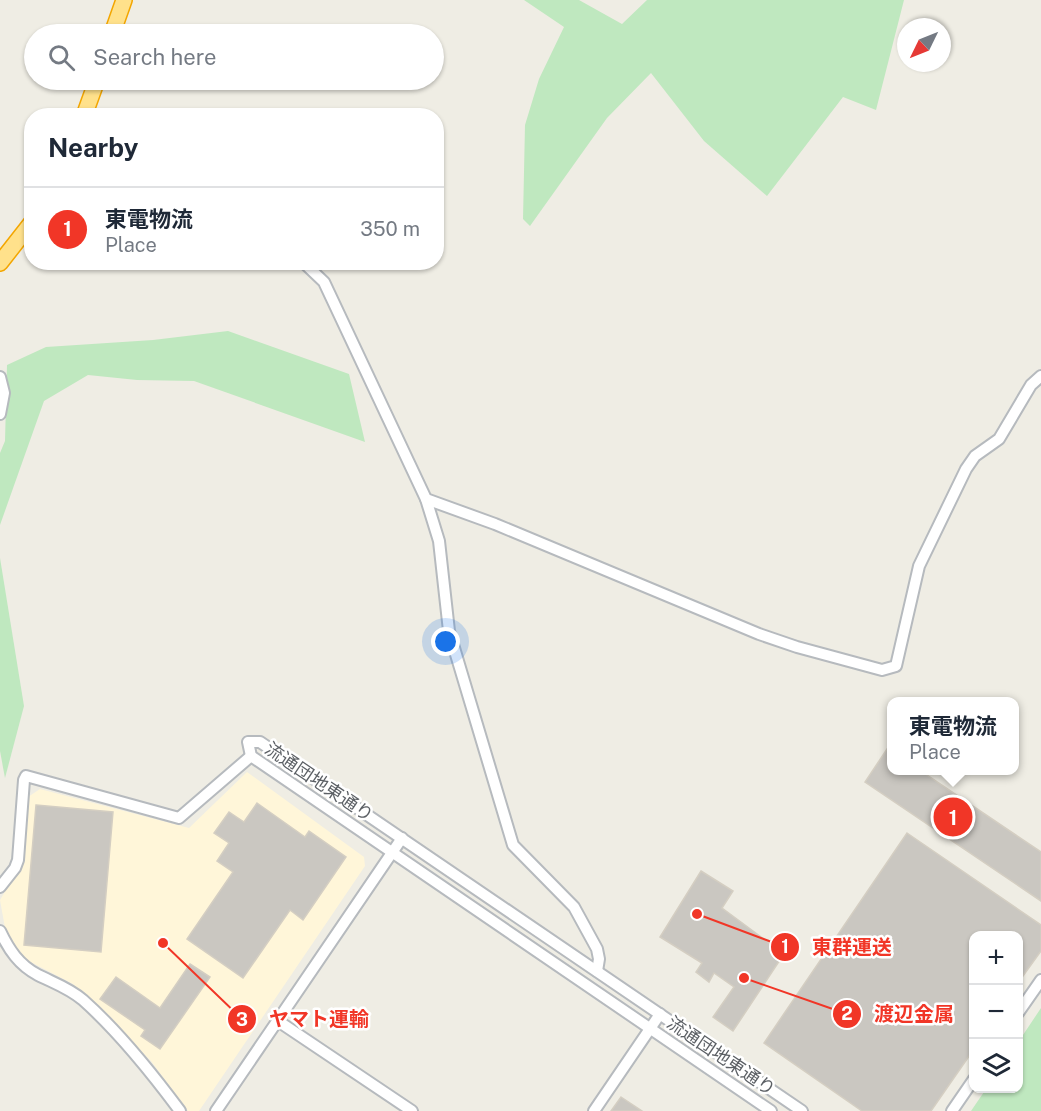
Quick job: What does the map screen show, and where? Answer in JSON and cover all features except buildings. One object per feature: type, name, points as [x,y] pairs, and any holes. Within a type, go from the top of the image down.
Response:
[{"type":"highway","points":[[115,24],[123,0]]},
{"type":"highway","points":[[87,108],[93,90]]},
{"type":"highway","points":[[0,263],[24,232]]},
{"type":"street","points":[[311,270],[324,282],[426,499],[440,541],[449,631],[513,845],[574,906],[597,949],[599,959],[597,971]]},
{"type":"street","points":[[426,499],[495,524],[759,634],[797,647],[882,670],[896,666],[919,566],[966,469],[975,456],[999,439],[1031,385],[1041,376]]},
{"type":"street","points":[[0,377],[4,393],[0,414]]},
{"type":"street","name":"流通団地東通り","points":[[771,1111],[251,756],[248,742],[260,742],[802,1111]]},
{"type":"street","points":[[0,887],[15,868],[18,860],[26,776],[179,818],[251,756]]},
{"type":"street","points":[[216,1111],[402,838]]},
{"type":"street","points":[[0,931],[15,958],[26,968],[73,991],[84,1001],[135,1055],[180,1111]]},
{"type":"street","points":[[1023,1006],[1041,980]]},
{"type":"street","points":[[594,1111],[660,1014]]},
{"type":"street","points":[[278,1020],[412,1111]]},
{"type":"street","points":[[952,1111],[969,1086]]},
{"type":"shaded area","points":[[247,772],[364,857],[365,866],[199,1111],[188,1111],[151,1061],[73,984],[23,958],[5,928],[0,900],[22,862],[28,797],[40,789],[189,828]]},
{"type":"green space","points":[[524,0],[579,0],[622,24],[647,0],[904,0],[899,18],[897,18],[897,28],[876,110],[843,97],[767,196],[704,141],[651,73],[607,118],[530,226],[523,219],[525,125],[539,79],[564,27]]},
{"type":"green space","points":[[228,331],[349,374],[365,442],[194,381],[137,380],[88,375],[44,401],[0,525],[0,453],[5,441],[7,365],[46,347],[153,340]]},
{"type":"green space","points":[[0,558],[24,706],[5,778],[0,751]]},
{"type":"green space","points":[[1041,1008],[1041,1111],[971,1111],[983,1093],[1023,1093],[1023,1035]]},
{"type":"place","name":"東電物流","points":[[953,817]]},
{"type":"place","name":"東群運送","points":[[697,914]]},
{"type":"place","name":"ヤマト運輸","points":[[163,943]]},
{"type":"place","name":"渡辺金属","points":[[744,978]]}]
